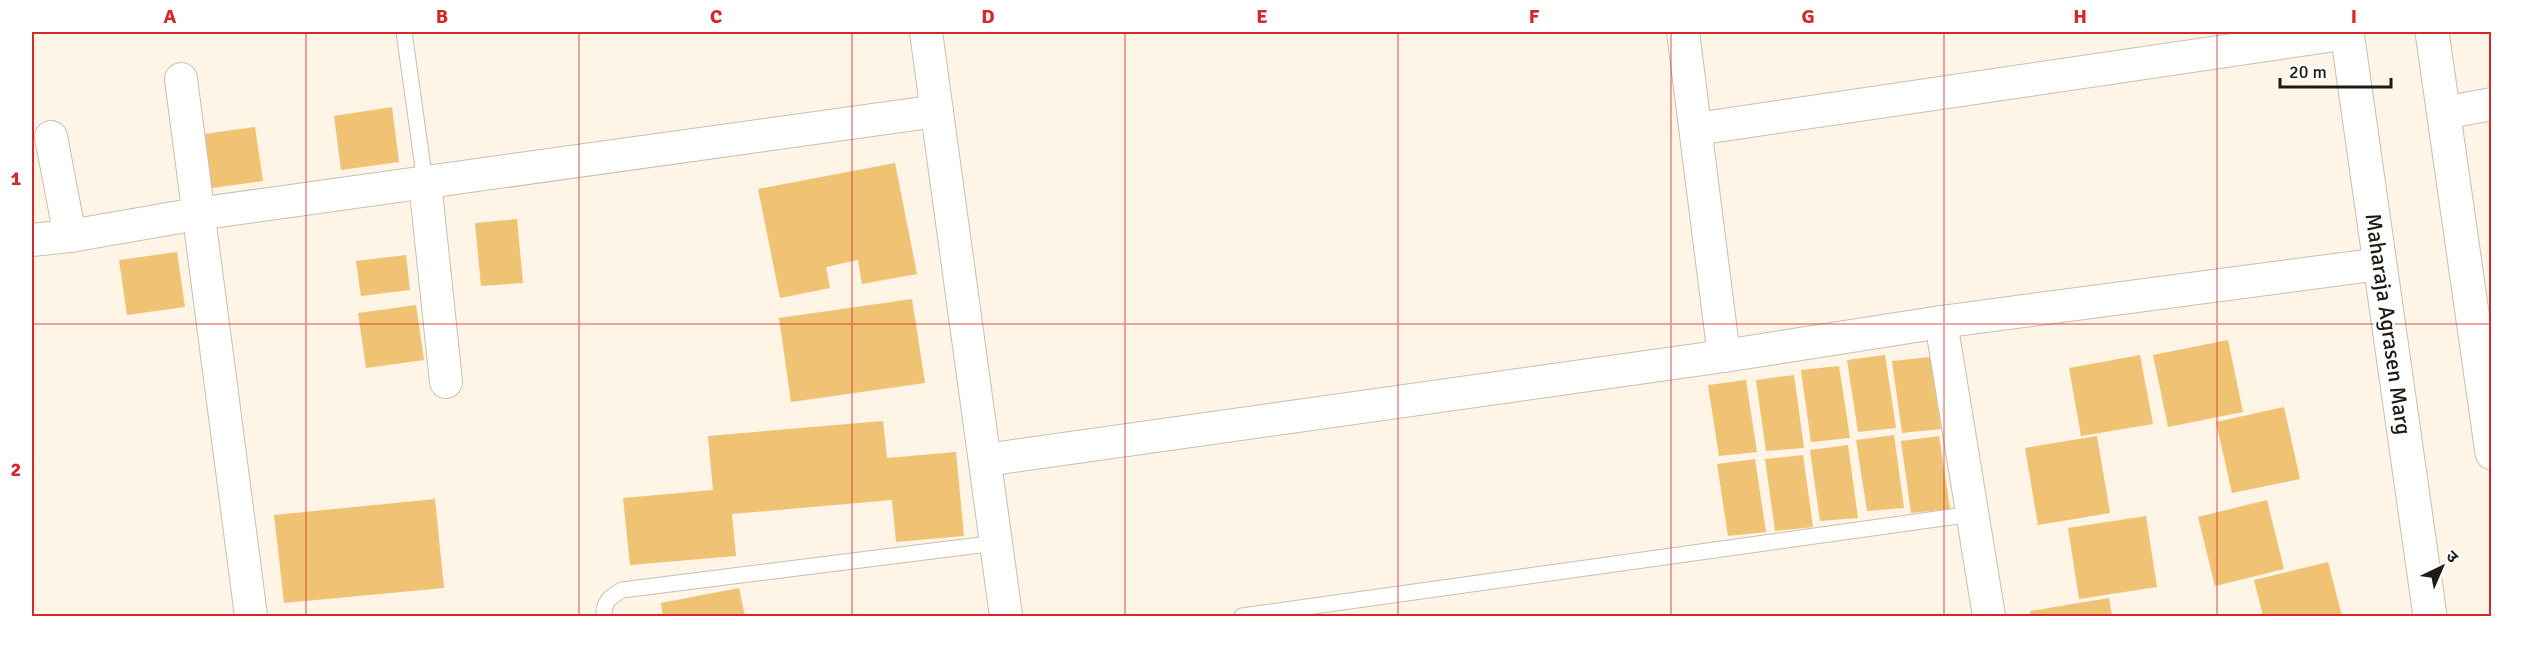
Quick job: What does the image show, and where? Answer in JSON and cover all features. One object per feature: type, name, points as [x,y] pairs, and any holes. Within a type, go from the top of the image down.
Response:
[{"type":"street","points":[[926,32],[1006,616]]},
{"type":"street","points":[[1683,32],[1724,356]]},
{"type":"street","points":[[1696,129],[2348,32]]},
{"type":"street","name":"Maharaja Agrasen Marg","points":[[2348,32],[2430,616]]},
{"type":"street","points":[[2432,32],[2443,113],[2483,326],[2492,453]]},
{"type":"street","points":[[181,79],[251,616]]},
{"type":"street","points":[[2443,113],[2492,104]]},
{"type":"street","points":[[32,240],[70,236],[197,214],[937,111]]},
{"type":"street","points":[[51,137],[70,236]]},
{"type":"street","points":[[425,182],[446,382]]},
{"type":"street","points":[[985,460],[1724,356],[1941,322],[2380,264]]},
{"type":"street","points":[[1941,322],[1989,616]]},
{"type":"lane","points":[[404,32],[425,182]]},
{"type":"lane","points":[[1242,616],[1972,514]]},
{"type":"lane","points":[[604,616],[603,607],[610,597],[622,590],[996,543]]},
{"type":"building","points":[[392,107],[399,162],[341,170],[334,116]]},
{"type":"building","points":[[255,127],[263,181],[205,189],[197,135]]},
{"type":"building","points":[[895,163],[917,274],[862,284],[858,260],[826,267],[830,288],[780,298],[758,189]]},
{"type":"building","points":[[517,219],[523,283],[481,286],[475,223]]},
{"type":"building","points":[[177,252],[185,307],[127,315],[119,260]]},
{"type":"building","points":[[406,255],[410,290],[361,296],[356,261]]},
{"type":"building","points":[[912,299],[925,383],[791,402],[779,318]]},
{"type":"building","points":[[416,305],[424,360],[366,368],[358,313]]},
{"type":"building","points":[[2228,340],[2243,412],[2168,427],[2153,355]]},
{"type":"building","points":[[1885,355],[1896,428],[1858,432],[1847,360]]},
{"type":"building","points":[[2140,355],[2153,424],[2081,436],[2069,368]]},
{"type":"building","points":[[1930,357],[1941,429],[1902,433],[1892,361]]},
{"type":"building","points":[[1839,366],[1850,438],[1811,442],[1801,370]]},
{"type":"building","points":[[1794,375],[1804,448],[1766,451],[1756,380]]},
{"type":"building","points":[[1746,380],[1757,452],[1719,456],[1708,385]]},
{"type":"building","points":[[2284,407],[2300,479],[2232,493],[2216,422]]},
{"type":"building","points":[[883,421],[887,458],[956,452],[964,536],[896,542],[892,500],[732,514],[736,556],[630,565],[623,498],[713,490],[708,436]]},
{"type":"building","points":[[1894,435],[1904,508],[1867,511],[1856,440]]},
{"type":"building","points":[[1939,436],[1950,509],[1911,513],[1901,441]]},
{"type":"building","points":[[2097,436],[2110,513],[2038,525],[2025,448]]},
{"type":"building","points":[[1848,445],[1858,518],[1820,521],[1810,450]]},
{"type":"building","points":[[1803,455],[1813,527],[1775,531],[1765,459]]},
{"type":"building","points":[[1755,459],[1766,532],[1728,536],[1717,464]]},
{"type":"building","points":[[435,499],[444,588],[284,603],[274,515]]},
{"type":"building","points":[[2267,500],[2284,569],[2215,586],[2198,517]]},
{"type":"building","points":[[2146,516],[2157,587],[2079,599],[2068,528]]},
{"type":"building","points":[[2328,562],[2342,616],[2263,616],[2254,580]]},
{"type":"building","points":[[739,588],[745,616],[663,616],[661,603]]},
{"type":"building","points":[[2109,598],[2112,616],[2030,616],[2030,611]]}]
